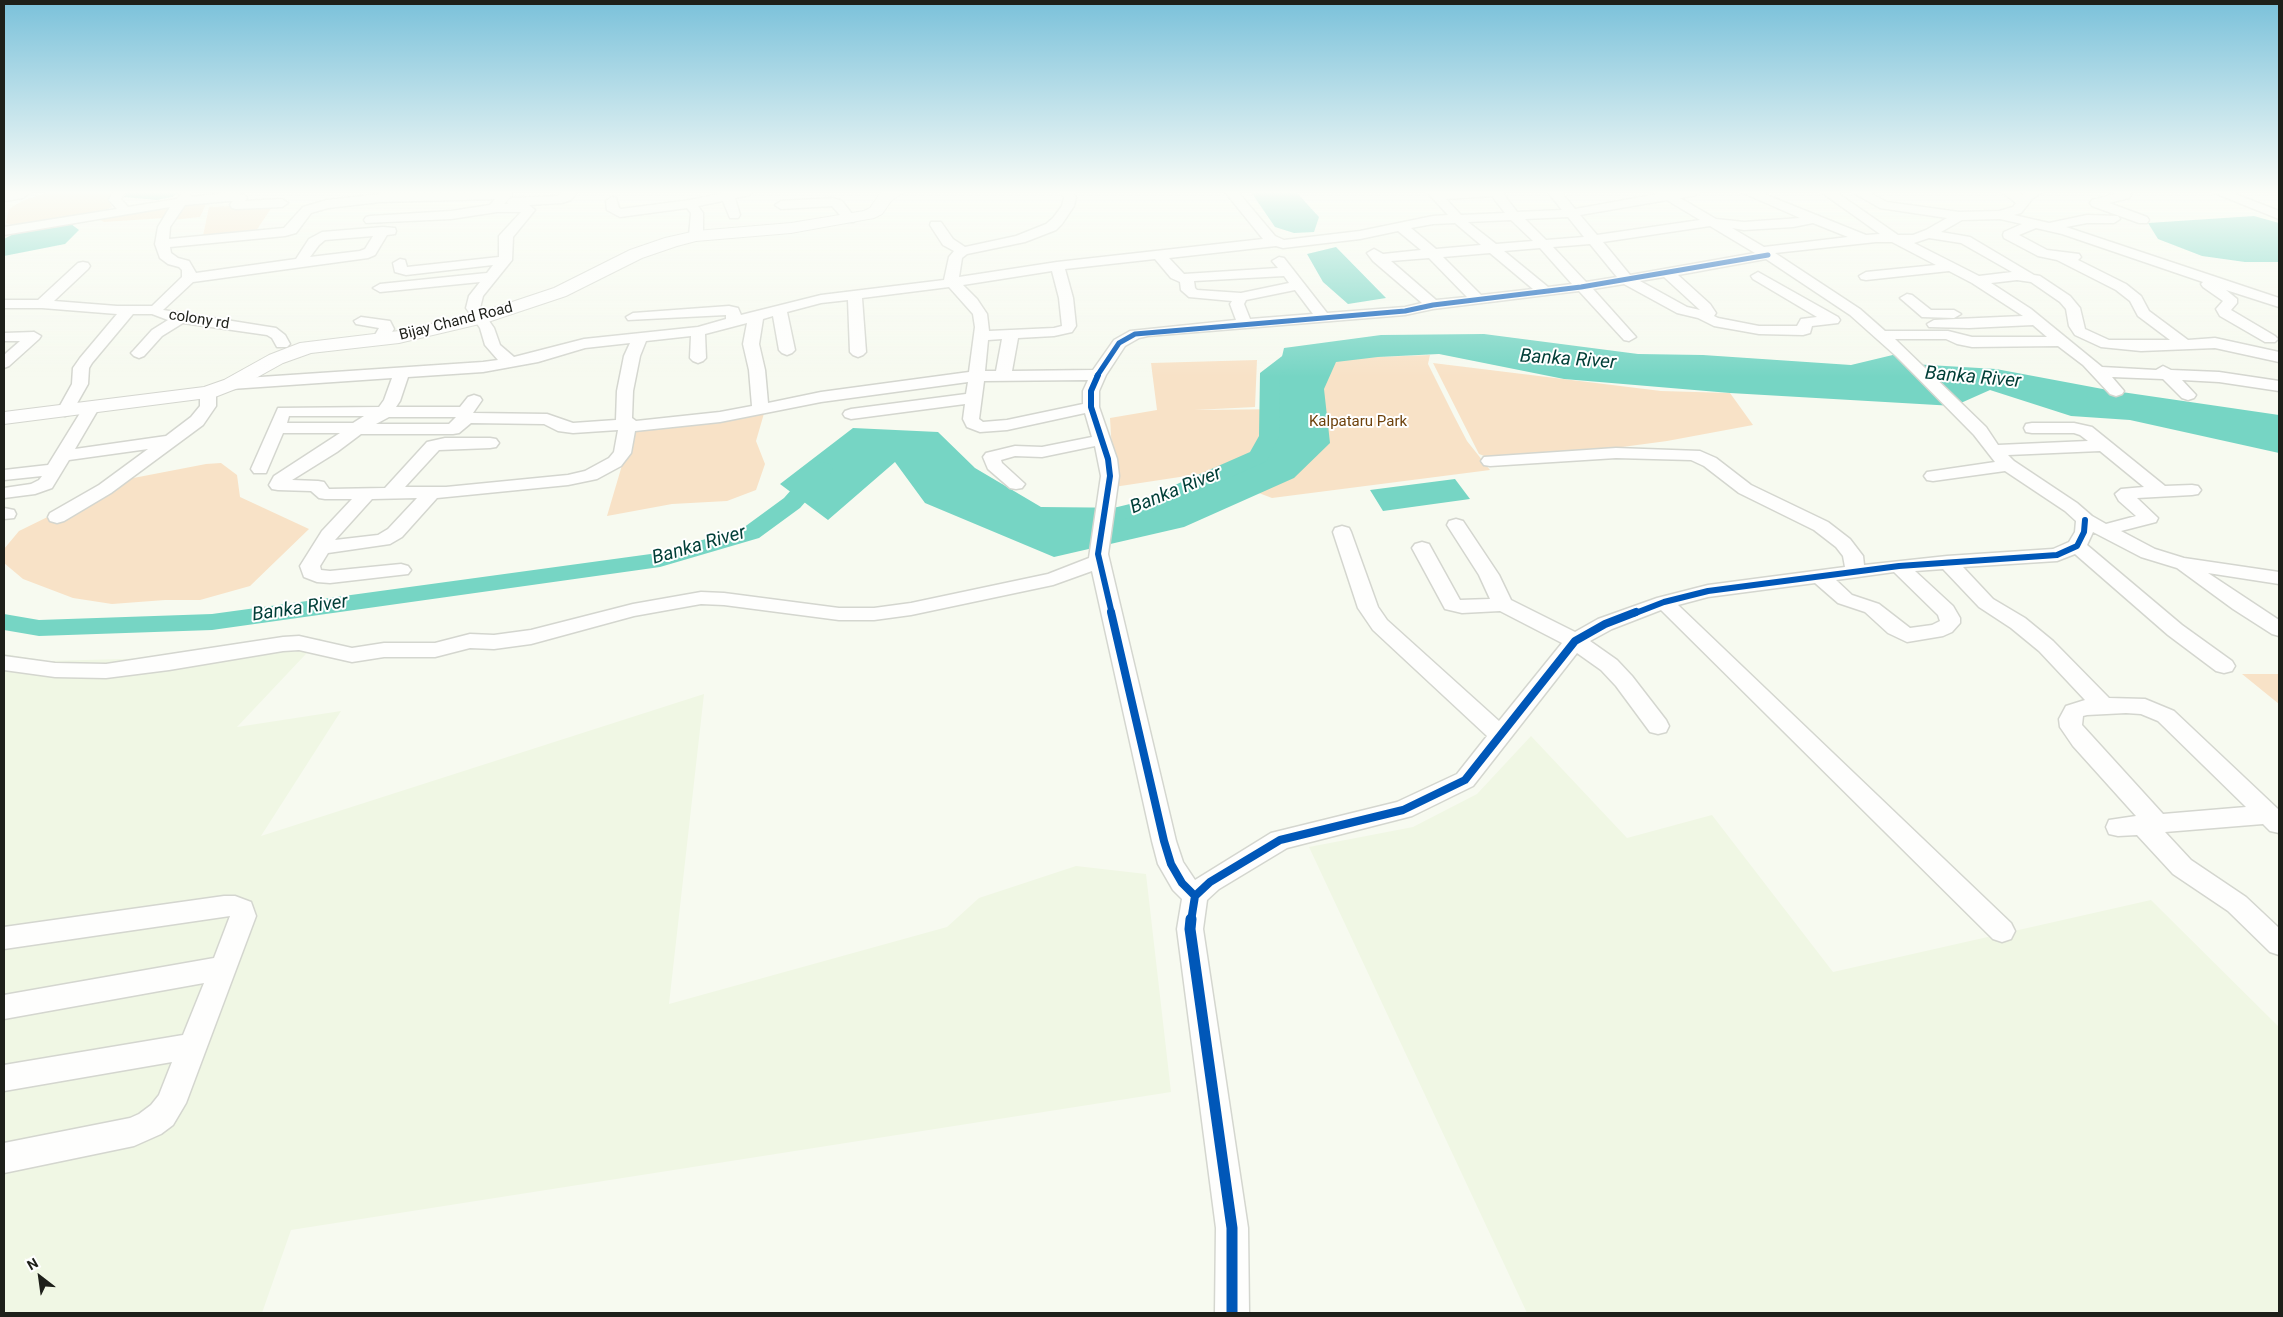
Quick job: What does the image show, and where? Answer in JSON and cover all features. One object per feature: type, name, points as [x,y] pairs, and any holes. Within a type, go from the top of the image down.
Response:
[{"type":"main road","name":"Bijay Chand Road","points":[[4,418],[208,393],[231,384],[278,346],[307,348],[380,340],[424,332],[481,318],[560,292],[638,253]]},
{"type":"street","points":[[165,253],[173,261],[184,264],[189,270],[189,278],[367,253]]},
{"type":"street","points":[[300,262],[306,253]]},
{"type":"street","points":[[505,253],[505,260],[473,302],[475,312],[481,318],[493,346],[511,362]]},
{"type":"street","points":[[951,281],[956,257],[960,253]]},
{"type":"street","points":[[231,384],[483,367],[538,357],[584,344],[698,331],[779,308],[821,299],[924,287],[951,281],[1057,266],[1172,253]]},
{"type":"street","points":[[1196,253],[1213,276]]},
{"type":"street","points":[[1277,253],[1277,258],[1323,317]]},
{"type":"street","points":[[1374,253],[1433,305]]},
{"type":"street","points":[[1378,258],[1427,253]]},
{"type":"street","points":[[1432,253],[1478,300]]},
{"type":"street","points":[[1498,253],[1546,292]]},
{"type":"street","points":[[1551,253],[1629,337]]},
{"type":"street","points":[[1604,253],[1626,279],[1682,310],[1706,316],[1714,322],[1770,331],[1803,331],[1805,330],[1804,324],[1806,322],[1863,319]]},
{"type":"street","points":[[1195,896],[1182,883],[1171,864],[1164,841],[1099,558],[1110,476],[1108,459],[1091,408],[1092,391],[1098,375],[1119,343],[1135,334],[1244,323],[1405,311],[1433,305],[1546,292],[1667,272],[1762,253]]},
{"type":"street","points":[[1765,253],[1834,297],[1863,319],[1901,353],[1980,431],[2008,465],[2095,525],[2148,553],[2182,563],[2279,578]]},
{"type":"street","points":[[1925,253],[1977,280],[2031,316],[2062,340],[2116,391]]},
{"type":"street","points":[[1988,253],[2066,299],[2073,308],[2076,326],[2080,332],[2106,344],[2131,346],[2228,344],[2256,353],[2279,357]]},
{"type":"street","points":[[2045,253],[2061,257],[2121,287],[2136,299],[2143,313],[2184,344]]},
{"type":"street","points":[[2061,257],[2087,253]]},
{"type":"street","points":[[2134,253],[2279,302]]},
{"type":"street","points":[[1159,255],[1178,276],[1186,278],[1288,272]]},
{"type":"street","points":[[400,263],[400,269],[406,270],[505,260]]},
{"type":"street","points":[[42,304],[83,266]]},
{"type":"street","points":[[982,336],[1067,329],[1069,326],[1066,298],[1057,266]]},
{"type":"street","points":[[1866,276],[1952,267]]},
{"type":"street","points":[[2184,270],[2230,299],[2230,303],[2223,309],[2226,313],[2270,339]]},
{"type":"street","points":[[1667,272],[1705,307],[1709,314],[1706,316]]},
{"type":"street","points":[[1758,276],[1830,320]]},
{"type":"street","points":[[1977,280],[2017,276],[2030,277]]},
{"type":"street","points":[[380,288],[491,277]]},
{"type":"street","name":"colony rd","points":[[189,278],[156,310],[158,313],[180,318],[261,328],[278,346]]},
{"type":"street","points":[[1186,278],[1188,290],[1194,294],[1241,298],[1299,285]]},
{"type":"street","points":[[951,281],[972,302],[980,314],[982,336],[973,398],[971,419],[973,424],[980,426],[1007,424],[1091,408]]},
{"type":"street","points":[[855,295],[858,352]]},
{"type":"street","points":[[1241,298],[1237,304],[1244,323]]},
{"type":"street","points":[[1906,298],[1922,311],[1931,315],[2031,316]]},
{"type":"street","points":[[4,304],[156,310]]},
{"type":"street","points":[[779,308],[787,350]]},
{"type":"street","points":[[65,411],[80,384],[85,361],[129,310]]},
{"type":"street","points":[[633,317],[730,310],[733,311],[734,321]]},
{"type":"street","points":[[756,315],[751,344],[757,370],[760,408]]},
{"type":"street","points":[[1905,321],[1959,325],[2031,316]]},
{"type":"street","points":[[139,353],[157,333],[180,318]]},
{"type":"street","points":[[361,321],[385,324],[387,328],[380,340]]},
{"type":"street","points":[[698,331],[698,358]]},
{"type":"street","points":[[1003,375],[1011,334]]},
{"type":"street","points":[[1880,334],[1948,335],[1962,341],[1972,342],[2062,340]]},
{"type":"street","points":[[4,336],[34,336],[4,363]]},
{"type":"street","points":[[628,424],[624,420],[628,372],[639,339]]},
{"type":"street","points":[[2206,344],[2260,382]]},
{"type":"street","points":[[2131,346],[2168,375],[2188,395]]},
{"type":"street","points":[[2098,372],[2219,377],[2279,386]]},
{"type":"street","points":[[401,374],[392,401],[383,413],[280,480],[278,485],[318,486],[320,491],[325,494],[431,493],[553,482],[590,475],[605,469],[615,462],[622,453],[628,424]]},
{"type":"street","points":[[260,469],[285,407],[383,413],[468,410],[547,419],[564,427],[573,428],[628,424],[642,426],[695,421],[821,396],[976,376],[1098,375]]},
{"type":"street","points":[[57,517],[105,489],[197,421],[205,413],[208,406],[208,393]]},
{"type":"street","points":[[851,414],[973,398]]},
{"type":"street","points":[[4,494],[42,487],[46,484],[91,408]]},
{"type":"street","points":[[277,428],[443,430],[460,426],[468,410]]},
{"type":"street","points":[[2032,428],[2080,429],[2090,434],[2160,491]]},
{"type":"street","points":[[4,475],[169,440]]},
{"type":"street","points":[[1016,484],[994,465],[992,457],[1009,452],[1042,452],[1102,440]]},
{"type":"street","points":[[390,493],[433,446],[445,443],[490,443]]},
{"type":"street","points":[[1994,450],[2103,446]]},
{"type":"street","points":[[1490,461],[1616,452],[1694,456],[1710,462],[1745,489],[1821,526],[1842,542],[1853,556],[1856,572]]},
{"type":"street","points":[[1933,476],[2008,465]]},
{"type":"street","points":[[1232,1313],[1232,1228],[1190,929],[1195,896],[1210,882],[1280,840],[1403,810],[1465,780],[1575,641],[1605,624],[1664,602],[1708,591],[1899,566],[2057,555],[2077,546],[2084,532],[2095,525],[2149,518],[2124,494],[2132,492],[2192,490]]},
{"type":"street","points":[[367,493],[343,519],[321,548],[310,566],[311,573],[317,576],[401,570]]},
{"type":"street","points":[[321,548],[383,540],[394,532],[431,493]]},
{"type":"street","points":[[1456,525],[1488,575],[1502,604]]},
{"type":"street","points":[[1342,532],[1368,608],[1380,625],[1500,735]]},
{"type":"street","points":[[2077,546],[2175,630],[2224,666]]},
{"type":"street","points":[[1422,548],[1452,605],[1462,607],[1502,604],[1575,641],[1609,665],[1658,726]]},
{"type":"street","points":[[4,662],[55,670],[106,670],[169,663],[299,643],[352,655],[384,650],[435,650],[470,641],[494,642],[531,636],[633,610],[701,598],[724,599],[839,614],[874,614],[911,610],[1053,579],[1099,558]]},
{"type":"street","points":[[1947,562],[1986,604],[2032,633],[2103,705]]},
{"type":"street","points":[[2182,563],[2279,629]]},
{"type":"street","points":[[1819,576],[1845,599],[1872,608],[1895,628],[1907,635],[1945,628],[1950,623],[1950,618],[1946,611],[1899,566]]},
{"type":"street","points":[[1664,602],[2002,931]]},
{"type":"street","points":[[2274,819],[2166,716],[2145,707],[2103,705],[2074,711],[2070,718],[2072,727],[2081,740],[2151,825],[2182,867],[2236,904],[2279,944]]},
{"type":"street","points":[[2118,827],[2274,819]]},
{"type":"street","points":[[4,938],[224,906],[235,906],[242,909],[242,916],[224,968],[171,1103],[162,1115],[150,1124],[126,1134],[4,1158]]},
{"type":"street","points":[[4,1007],[224,968]]},
{"type":"street","points":[[4,1078],[193,1046]]},
{"type":"shaded area","points":[[321,638],[237,727],[341,711],[261,836],[704,694],[669,1004],[947,927],[979,898],[1076,866],[1146,874],[1171,1092],[291,1230],[262,1313],[4,1313],[4,654],[48,661],[232,656]]},
{"type":"shaded area","points":[[1531,736],[1627,838],[1712,815],[1833,972],[2151,900],[2279,1027],[2279,1311],[2255,1313],[1527,1313],[1309,847],[1413,827],[1477,794]]},
{"type":"green space","name":"Kalpataru Park","points":[[1430,355],[1428,364],[1467,441],[1490,470],[1272,498],[1206,473],[1114,487],[1110,418],[1157,410],[1151,363],[1257,360],[1255,407],[1194,410],[1291,409],[1319,363],[1351,358]]},
{"type":"green space","points":[[1433,363],[1661,391],[1730,393],[1753,425],[1667,441],[1503,463],[1479,454]]},
{"type":"green space","points":[[765,410],[756,441],[765,464],[756,490],[727,501],[672,504],[607,516],[633,428]]},
{"type":"green space","points":[[221,463],[237,475],[240,497],[309,529],[250,586],[200,600],[165,600],[112,604],[73,598],[23,579],[4,563],[4,549],[19,531],[123,480],[206,464]]},
{"type":"green space","points":[[2242,674],[2279,674],[2279,704]]},
{"type":"water","points":[[4,253],[17,253],[4,256]]},
{"type":"water","points":[[1342,253],[1386,298],[1348,304],[1323,282],[1307,254]]},
{"type":"water","points":[[2195,253],[2279,253],[2279,262],[2245,262]]},
{"type":"water","points":[[1484,334],[1638,354],[1703,355],[1851,365],[1901,353],[1912,364],[1996,369],[2108,390],[2279,415],[2279,453],[2130,420],[2071,416],[1990,390],[1954,406],[1730,393],[1564,379],[1439,354],[1378,357],[1336,362],[1324,389],[1330,443],[1294,478],[1184,527],[1054,557],[925,503],[895,462],[828,520],[780,484],[853,428],[938,432],[975,468],[1041,507],[1142,508],[1259,456],[1284,348],[1381,335]]},
{"type":"water","points":[[1455,479],[1470,499],[1383,511],[1370,490]]},
{"type":"waterway","name":"Banka River","points":[[1109,516],[1142,508],[1259,456],[1269,436],[1270,373],[1297,354],[1313,352]]},
{"type":"waterway","name":"Banka River","points":[[4,622],[39,628],[212,622],[660,560],[751,533],[792,503],[822,469]]},
{"type":"cycle path","points":[[1195,896],[1182,883],[1171,864],[1164,841],[1098,554],[1110,476],[1108,459],[1091,407],[1091,391],[1098,375],[1119,343],[1135,334],[1148,332],[1405,311],[1433,305],[1581,287],[1768,255]]},
{"type":"cycle path","points":[[1232,1313],[1232,1228],[1190,929],[1195,896],[1210,882],[1280,840],[1403,810],[1465,780],[1575,641],[1605,624],[1664,602],[1708,591],[1899,566],[2057,555],[2077,546],[2084,532],[2085,520]]}]
